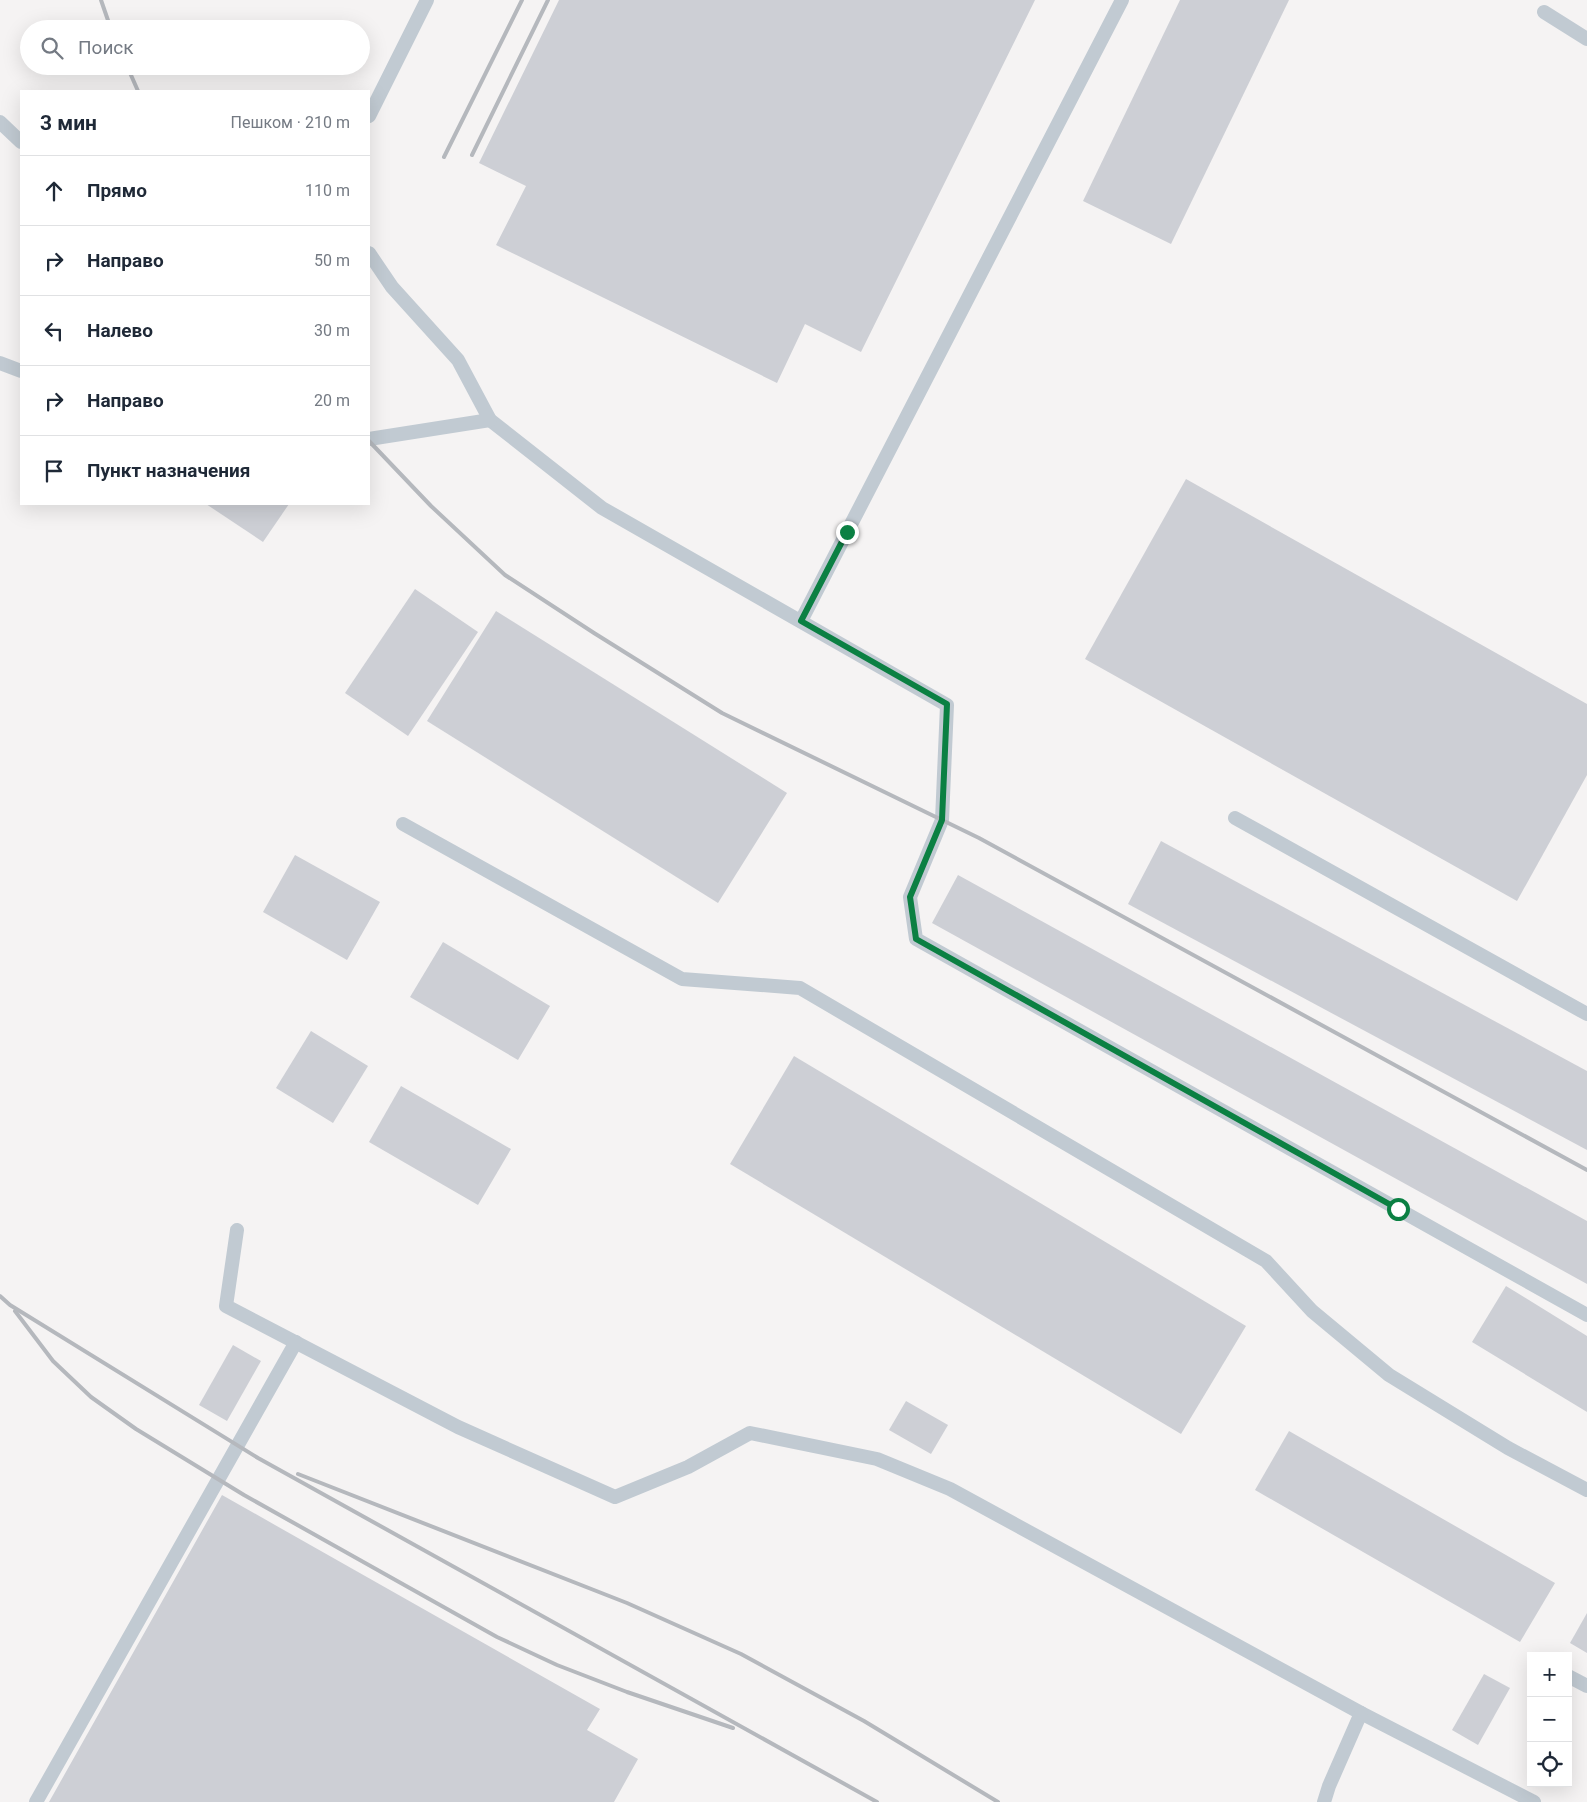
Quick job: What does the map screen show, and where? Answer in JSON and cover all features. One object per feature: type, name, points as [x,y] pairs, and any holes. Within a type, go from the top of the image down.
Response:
[{"type":"lane","points":[[370,114],[427,0]]},
{"type":"lane","points":[[801,621],[1122,0]]},
{"type":"lane","points":[[1544,12],[1587,39]]},
{"type":"lane","points":[[0,122],[20,141]]},
{"type":"lane","points":[[370,254],[392,287],[458,360],[490,420],[602,508],[947,704],[942,820],[910,897],[916,939],[1587,1315]]},
{"type":"lane","points":[[0,363],[20,371]]},
{"type":"lane","points":[[370,439],[490,420]]},
{"type":"lane","points":[[1235,818],[1587,1014]]},
{"type":"lane","points":[[403,824],[682,979],[800,988],[1266,1261],[1312,1311],[1389,1375],[1508,1448],[1587,1490]]},
{"type":"lane","points":[[237,1230],[226,1306],[458,1427],[615,1497],[688,1467],[750,1433],[877,1459],[950,1489],[1360,1713],[1534,1802]]},
{"type":"lane","points":[[36,1802],[296,1342]]},
{"type":"lane","points":[[1572,1678],[1587,1686]]},
{"type":"lane","points":[[1324,1802],[1360,1713]]},
{"type":"building","points":[[559,0],[1035,0],[861,352],[805,324],[777,383],[496,245],[526,186],[479,163]]},
{"type":"building","points":[[1180,0],[1289,0],[1171,244],[1083,201]]},
{"type":"building","points":[[1186,479],[1587,704],[1587,775],[1517,901],[1085,659]]},
{"type":"building","points":[[208,505],[288,505],[263,542]]},
{"type":"building","points":[[415,589],[478,632],[408,736],[345,693]]},
{"type":"building","points":[[496,611],[787,793],[718,903],[427,721]]},
{"type":"building","points":[[1161,841],[1587,1071],[1587,1150],[1128,904]]},
{"type":"building","points":[[295,855],[380,902],[347,960],[263,912]]},
{"type":"building","points":[[958,875],[1587,1221],[1587,1284],[932,923]]},
{"type":"building","points":[[443,942],[550,1006],[518,1060],[410,997]]},
{"type":"building","points":[[311,1031],[368,1066],[333,1123],[276,1088]]},
{"type":"building","points":[[794,1056],[1246,1326],[1181,1434],[730,1164]]},
{"type":"building","points":[[401,1086],[511,1149],[478,1205],[369,1142]]},
{"type":"building","points":[[1506,1286],[1587,1336],[1587,1412],[1472,1342]]},
{"type":"building","points":[[233,1345],[261,1361],[227,1421],[199,1405]]},
{"type":"building","points":[[906,1401],[948,1425],[931,1454],[889,1430]]},
{"type":"building","points":[[1289,1431],[1555,1583],[1520,1642],[1255,1490]]},
{"type":"building","points":[[222,1495],[600,1709],[587,1730],[638,1759],[614,1802],[49,1802]]},
{"type":"building","points":[[1587,1613],[1587,1653],[1570,1643]]},
{"type":"building","points":[[1484,1674],[1510,1688],[1478,1745],[1452,1730]]},
{"type":"railway","points":[[101,0],[108,20]]},
{"type":"railway","points":[[444,157],[522,0]]},
{"type":"railway","points":[[472,155],[548,0]]},
{"type":"railway","points":[[131,75],[138,90]]},
{"type":"railway","points":[[370,442],[431,506],[505,575],[722,713],[979,838],[1587,1170]]},
{"type":"railway","points":[[0,1296],[10,1305],[258,1458],[877,1802]]},
{"type":"railway","points":[[15,1311],[53,1361],[91,1397],[136,1429],[244,1495],[497,1637],[557,1665],[627,1692],[733,1728]]},
{"type":"railway","points":[[298,1474],[627,1603],[741,1654],[864,1721],[998,1802]]},
{"type":"route","points":[[847,532],[801,621],[947,704],[942,820],[910,897],[916,939],[1398,1209]]}]
